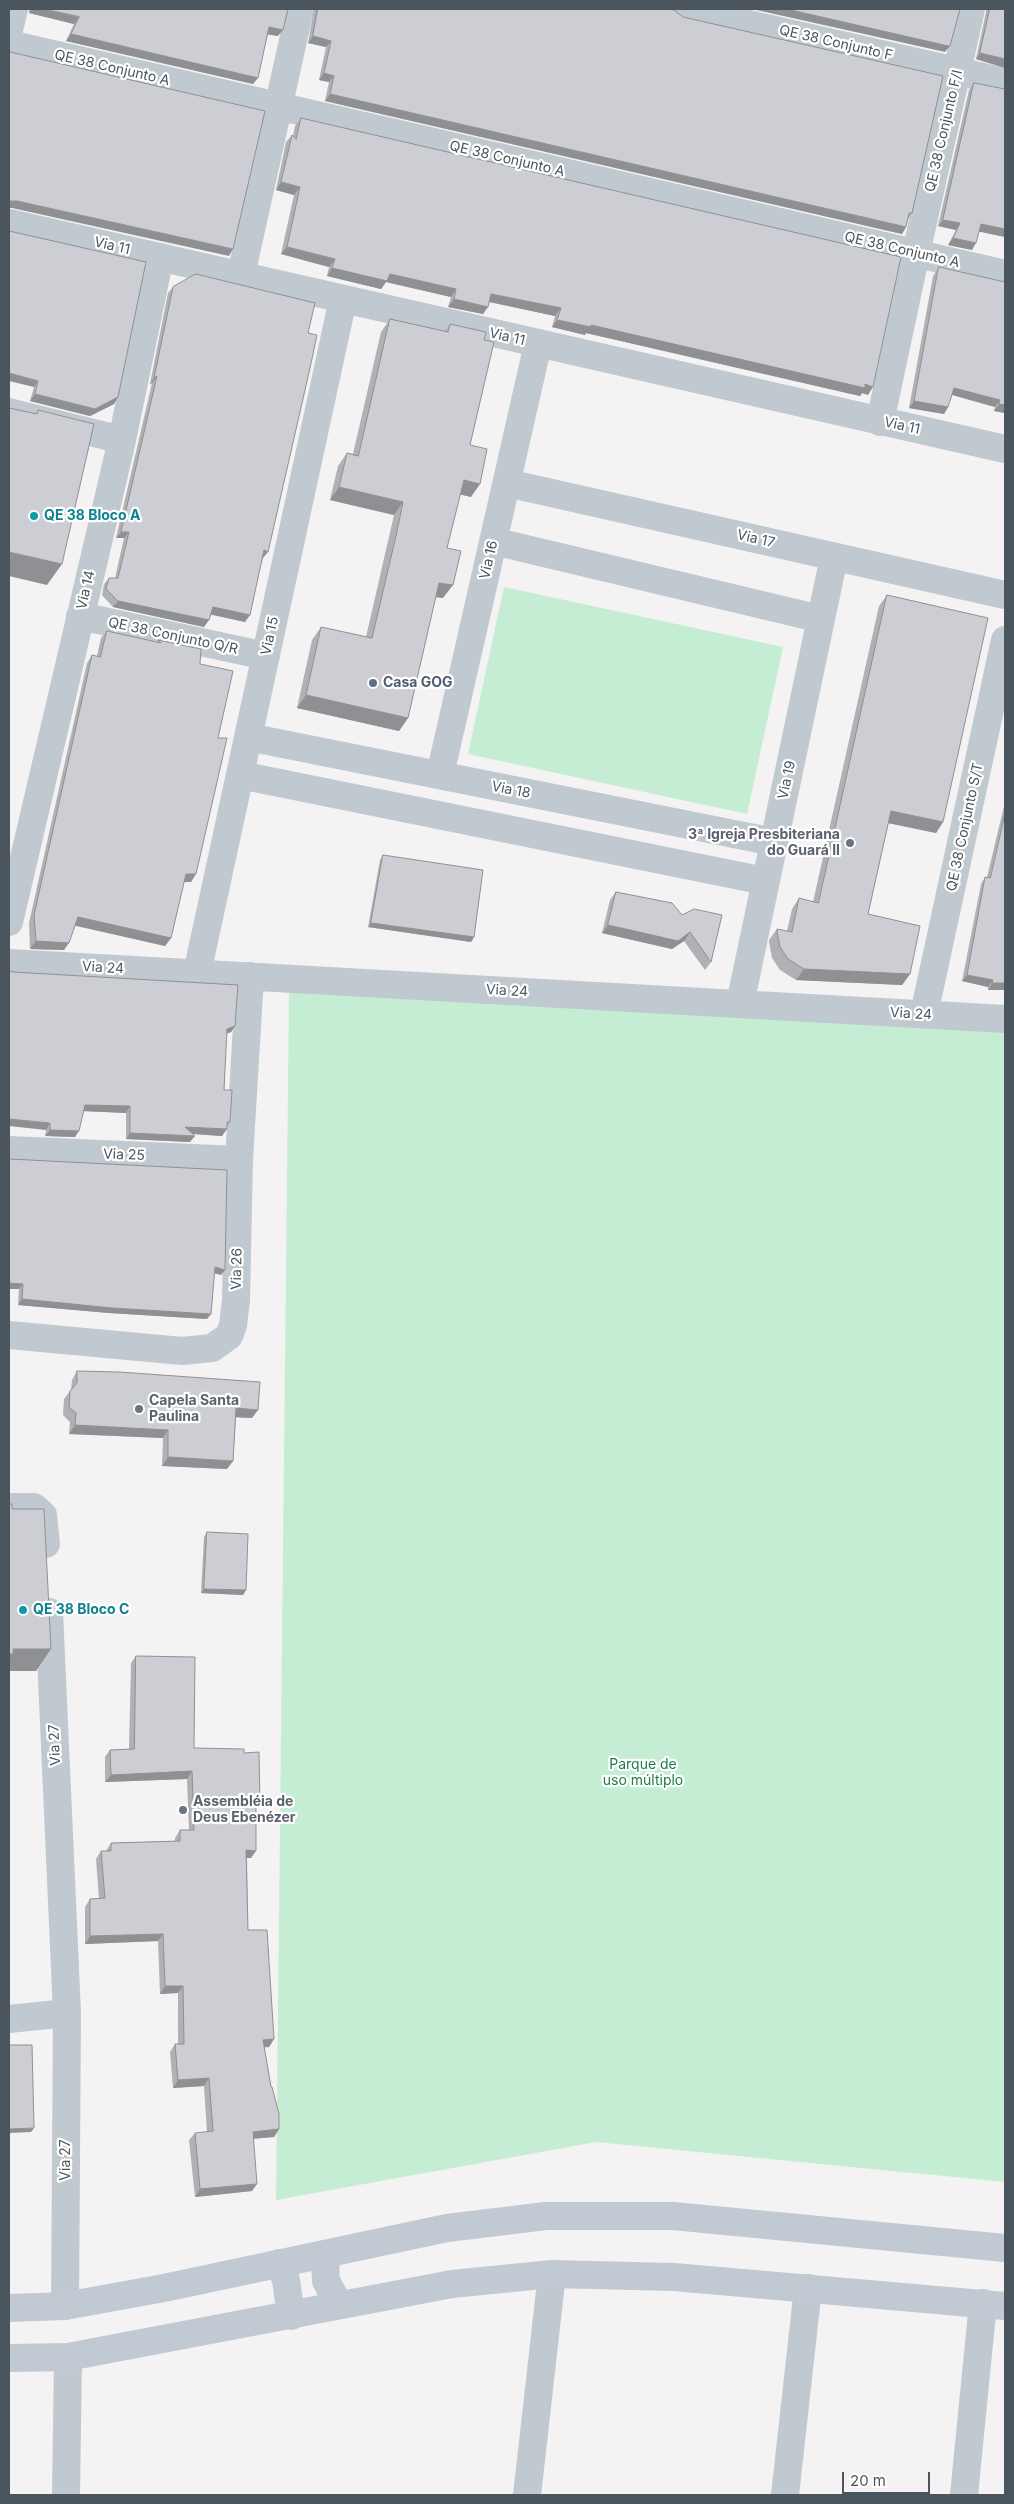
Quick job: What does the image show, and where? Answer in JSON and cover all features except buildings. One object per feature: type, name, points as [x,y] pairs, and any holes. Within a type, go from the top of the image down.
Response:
[{"type":"street","points":[[9,30],[14,9]]},
{"type":"street","points":[[241,275],[300,9]]},
{"type":"street","name":"QE 38 Conjunto F","points":[[682,9],[716,12],[1005,82]]},
{"type":"street","name":"QE 38 Conjunto F/I","points":[[880,422],[971,9]]},
{"type":"street","name":"QE 38 Conjunto A","points":[[9,44],[1005,274]]},
{"type":"street","name":"Via 11","points":[[9,223],[1005,449]]},
{"type":"street","name":"Via 14","points":[[9,922],[122,440],[160,257]]},
{"type":"street","name":"Via 15","points":[[197,973],[343,299]]},
{"type":"street","name":"Via 16","points":[[440,776],[538,344]]},
{"type":"street","points":[[9,412],[122,440]]},
{"type":"street","name":"Via 17","points":[[507,483],[1005,595]]},
{"type":"street","points":[[493,541],[821,619]]},
{"type":"street","name":"Via 19","points":[[740,1004],[834,556]]},
{"type":"street","name":"QE 38 Conjunto Q/R","points":[[80,616],[266,656]]},
{"type":"street","name":"QE 38 Conjunto S/T","points":[[924,1014],[1005,640]]},
{"type":"street","name":"Via 18","points":[[248,737],[774,842]]},
{"type":"street","points":[[240,775],[765,881]]},
{"type":"street","name":"Via 24","points":[[9,962],[1005,1019]]},
{"type":"street","name":"Via 26","points":[[9,1335],[182,1351],[212,1348],[229,1336],[233,1325],[236,1300],[239,1160],[250,976]]},
{"type":"street","name":"Via 25","points":[[9,1150],[239,1160]]},
{"type":"street","name":"Via 27","points":[[9,1507],[34,1507],[43,1515],[67,2013],[65,2306]]},
{"type":"street","points":[[9,2020],[67,2013]]},
{"type":"street","points":[[9,2308],[65,2306],[164,2288],[447,2228],[546,2216],[673,2216],[1005,2248]]},
{"type":"street","points":[[325,2254],[326,2281],[339,2305]]},
{"type":"street","points":[[279,2263],[288,2289],[290,2316]]},
{"type":"street","points":[[527,2495],[552,2274]]},
{"type":"street","points":[[9,2358],[68,2357],[452,2284],[552,2274],[674,2277],[994,2304],[964,2495]]},
{"type":"street","points":[[785,2495],[808,2288]]},
{"type":"street","points":[[66,2495],[68,2357]]},
{"type":"green space","points":[[504,587],[783,647],[747,814],[468,754]]},
{"type":"green space","name":"Parque de uso múltiplo","points":[[289,992],[1005,1032],[1005,2182],[596,2142],[276,2200]]},
{"type":"place","name":"QE 38 Bloco A","points":[[34,516]]},
{"type":"place","name":"Casa GOG","points":[[373,683]]},
{"type":"place","name":"3ª Igreja Presbiteriana do Guará II","points":[[850,843]]},
{"type":"place","name":"Capela Santa Paulina","points":[[139,1409]]},
{"type":"place","name":"QE 38 Bloco C","points":[[23,1610]]},
{"type":"place","name":"Assembléia de Deus Ebenézer","points":[[183,1810]]}]
